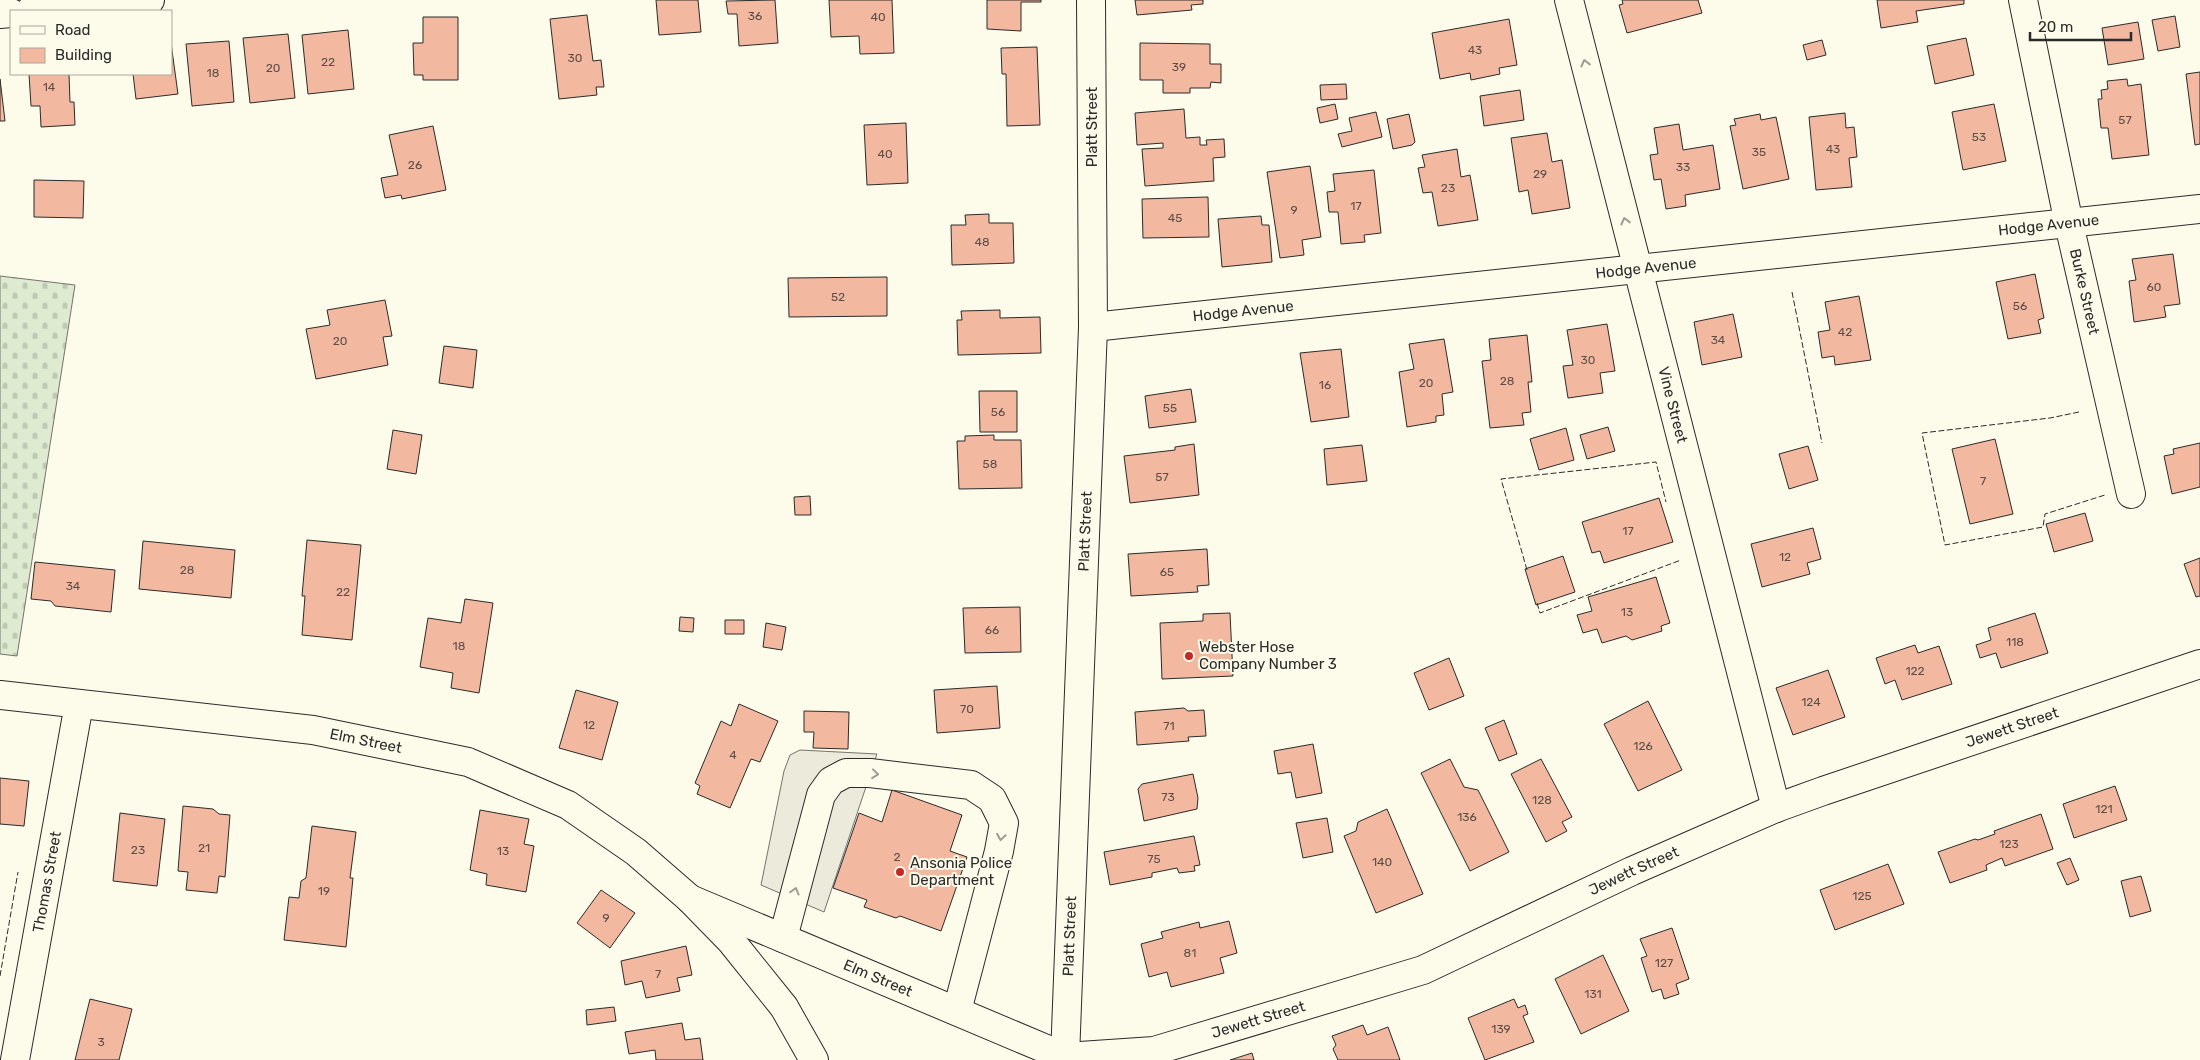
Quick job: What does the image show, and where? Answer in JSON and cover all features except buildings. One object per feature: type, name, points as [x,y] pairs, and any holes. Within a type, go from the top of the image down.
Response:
[{"type":"street","points":[[41,10],[150,0]]},
{"type":"street","name":"Platt Street","points":[[1063,1058],[1093,327],[1091,0]]},
{"type":"street","name":"Vine Street","points":[[1569,0],[1776,808]]},
{"type":"street","name":"Burke Street","points":[[2023,0],[2069,224],[2131,494]]},
{"type":"street","name":"Hodge Avenue","points":[[1093,327],[2200,209]]},
{"type":"street","name":"Jewett Street","points":[[1063,1058],[1154,1051],[1423,970],[1632,871],[1776,808],[2200,664]]},
{"type":"street","name":"Elm Street","points":[[0,695],[313,730],[468,762],[568,805],[636,852],[690,899],[731,941],[784,1007],[814,1060]]},
{"type":"street","name":"Thomas Street","points":[[15,1060],[79,704]]},
{"type":"street","points":[[783,938],[822,794],[830,781],[846,773],[870,773],[971,785],[992,799],[1004,823],[999,851],[957,1011]]},
{"type":"street","name":"Elm Street","points":[[690,899],[957,1011],[1063,1058]]},
{"type":"green space","points":[[0,276],[75,285],[17,656],[0,654]]},
{"type":"shaded area","points":[[800,750],[877,754],[824,912],[761,885],[784,771],[790,755]]},
{"type":"fence","points":[[1792,292],[1822,443]]},
{"type":"fence","points":[[2079,412],[2050,418],[1922,433],[1945,545],[2043,527],[2045,514],[2105,495]]},
{"type":"fence","points":[[1527,570],[1501,479],[1656,462],[1666,502]]},
{"type":"fence","points":[[1537,603],[1540,613],[1681,560]]},
{"type":"fence","points":[[0,976],[18,872]]},
{"type":"place","name":"Webster Hose Company Number 3","points":[[1189,656]]},
{"type":"place","name":"Ansonia Police Department","points":[[900,872]]}]
